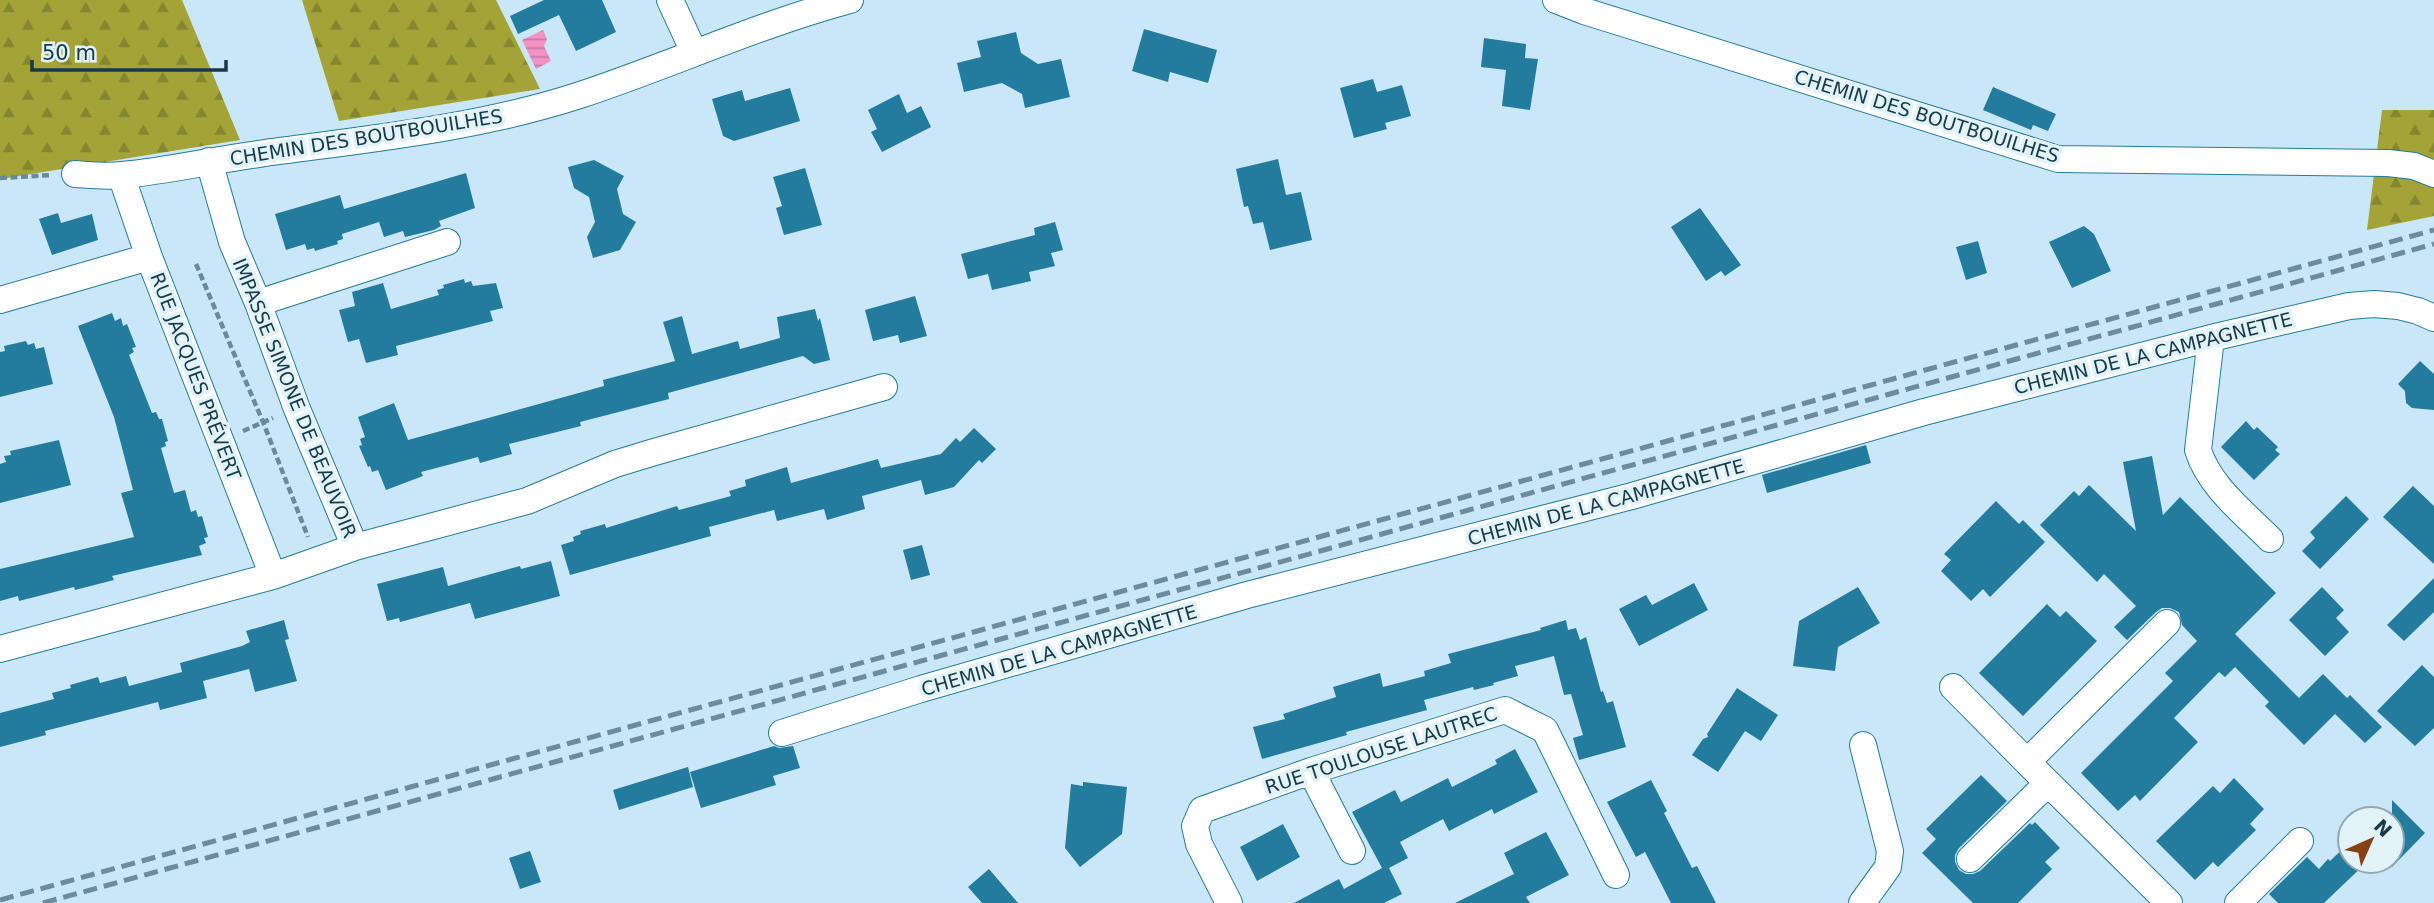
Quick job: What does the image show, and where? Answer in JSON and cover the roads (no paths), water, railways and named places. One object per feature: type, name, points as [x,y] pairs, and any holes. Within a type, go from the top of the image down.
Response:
[{"type":"street","points":[[670,0],[694,52]]},
{"type":"street","name":"CHEMIN DES BOUTBOUILHES","points":[[75,174],[121,176],[209,161],[432,131],[490,120],[580,95],[813,10],[850,0]]},
{"type":"street","name":"CHEMIN DES BOUTBOUILHES","points":[[1556,0],[2058,159],[2388,163],[2414,166],[2434,174]]},
{"type":"street","name":"IMPASSE SIMONE DE BEAUVOIR","points":[[209,161],[232,242],[258,303],[297,409],[355,547],[527,501],[615,464],[884,387]]},
{"type":"street","name":"RUE JACQUES PRÉVERT","points":[[121,176],[149,257],[273,576]]},
{"type":"street","points":[[258,303],[447,242]]},
{"type":"street","points":[[0,300],[149,257]]},
{"type":"street","name":"CHEMIN DE LA CAMPAGNETTE","points":[[782,733],[921,689],[1247,595],[1551,517],[1924,412],[2211,338],[2349,306],[2374,303],[2418,311],[2434,318]]},
{"type":"street","points":[[2211,338],[2198,450],[2210,476],[2270,539]]},
{"type":"street","points":[[0,649],[273,576],[355,547]]},
{"type":"street","points":[[2027,762],[2167,623]]},
{"type":"street","points":[[1953,687],[2159,900]]},
{"type":"street","name":"RUE TOULOUSE LAUTREC","points":[[1229,903],[1199,844],[1195,826],[1202,810],[1311,771],[1505,710],[1545,730],[1616,875]]},
{"type":"street","points":[[1862,903],[1888,867],[1890,851],[1863,745]]},
{"type":"street","points":[[1311,771],[1352,851]]},
{"type":"street","points":[[1970,859],[2048,783]]},
{"type":"street","points":[[2238,903],[2300,841]]},
{"type":"railway","points":[[0,900],[2434,230]]},
{"type":"railway","points":[[43,903],[2434,244]]}]
